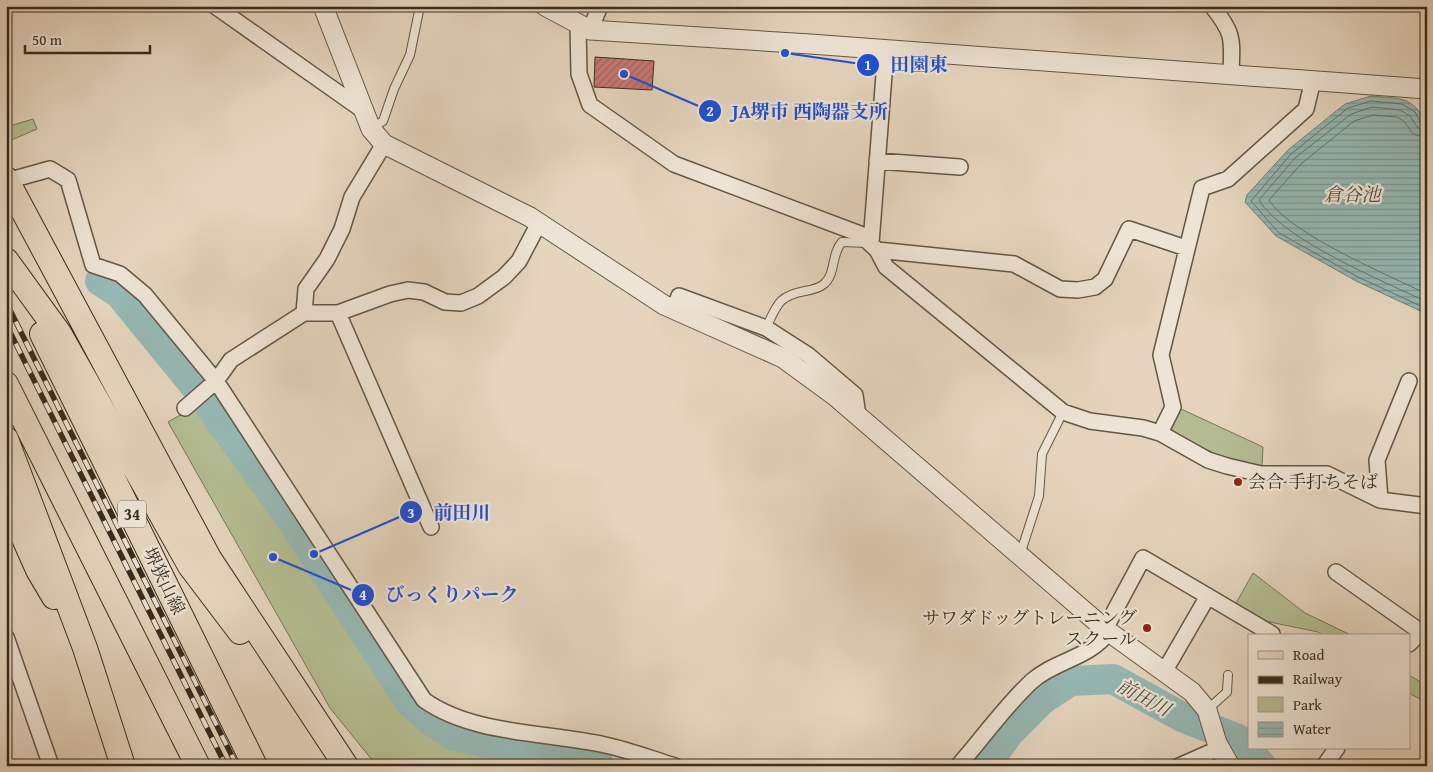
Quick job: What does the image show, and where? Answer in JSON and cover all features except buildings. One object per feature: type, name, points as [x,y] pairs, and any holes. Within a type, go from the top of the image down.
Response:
[{"type":"main road","points":[[7,180],[209,558],[345,765]]},
{"type":"main road","points":[[6,261],[59,334],[190,566],[279,683],[345,765]]},
{"type":"main road","name":"堺狭山線","points":[[6,261],[255,766]]},
{"type":"main road","points":[[6,384],[198,766]]},
{"type":"main road","points":[[6,439],[85,648],[123,766]]},
{"type":"main road","points":[[6,498],[38,570],[85,648]]},
{"type":"street","points":[[215,6],[364,111]]},
{"type":"street","points":[[323,6],[371,129],[384,144],[539,223],[674,310],[783,358],[858,416],[1107,631],[1192,692],[1208,713],[1218,746],[1230,766]]},
{"type":"street","points":[[545,6],[584,28],[1427,89]]},
{"type":"street","points":[[600,6],[584,28],[579,74],[590,105],[674,164],[860,234],[874,246],[886,267],[1063,412],[1090,421],[1143,428],[1160,433],[1208,460],[1227,466],[1261,474],[1327,474],[1380,500],[1427,506]]},
{"type":"street","points":[[1212,6],[1229,28],[1232,39],[1231,74]]},
{"type":"street","points":[[874,246],[877,161],[886,50]]},
{"type":"street","points":[[1160,433],[1173,407],[1161,355],[1202,188],[1228,179],[1306,109],[1313,80]]},
{"type":"street","points":[[304,313],[306,289],[327,259],[342,229],[352,197],[384,144]]},
{"type":"street","points":[[877,161],[960,167]]},
{"type":"street","points":[[7,180],[50,170],[68,180],[93,265],[120,274],[145,295],[216,381],[424,700],[439,710],[469,722],[606,745],[675,766]]},
{"type":"street","points":[[188,404],[216,381],[232,360],[304,313],[338,313],[390,294],[408,290],[424,292],[445,302],[461,303],[478,296],[504,277],[519,260],[539,223]]},
{"type":"street","points":[[874,246],[1014,264],[1060,290],[1078,290],[1095,287],[1105,279],[1129,228],[1186,248]]},
{"type":"street","points":[[674,310],[679,296],[766,328],[808,355],[855,395],[858,416]]},
{"type":"street","points":[[338,313],[431,527]]},
{"type":"street","points":[[1380,500],[1377,460],[1409,380]]},
{"type":"street","points":[[958,766],[1032,681],[1048,670],[1099,646],[1143,558],[1272,634]]},
{"type":"street","points":[[1336,572],[1424,634],[1410,643]]},
{"type":"street","points":[[1164,672],[1208,596]]},
{"type":"street","points":[[6,637],[52,766]]},
{"type":"street","points":[[1179,766],[1218,746]]},
{"type":"street","points":[[1324,766],[1336,750]]},
{"type":"lane","points":[[371,129],[383,121],[394,89],[410,55],[420,6]]},
{"type":"lane","points":[[430,6],[437,8],[438,6]]},
{"type":"lane","points":[[766,328],[778,302],[790,294],[811,290],[823,285],[828,278],[836,248],[842,242],[874,246]]},
{"type":"lane","points":[[1020,556],[1039,496],[1042,454],[1063,412]]},
{"type":"lane","points":[[1208,713],[1227,692],[1228,675]]},
{"type":"green space","points":[[33,119],[37,129],[9,141],[6,127]]},
{"type":"green space","points":[[201,403],[408,716],[460,746],[562,766],[377,766],[330,708],[168,422]]},
{"type":"green space","points":[[1179,408],[1263,447],[1262,467],[1229,460],[1169,432]]},
{"type":"green space","points":[[1253,573],[1305,613],[1349,634],[1322,634],[1260,620],[1235,605]]},
{"type":"green space","points":[[1410,676],[1427,686],[1427,703],[1410,694]]},
{"type":"water","name":"倉谷池","points":[[1371,96],[1404,100],[1410,103],[1416,108],[1427,124],[1427,314],[1356,281],[1276,236],[1245,202],[1247,195],[1288,150],[1345,104]]},
{"type":"waterway","name":"前田川","points":[[100,281],[119,293],[195,386],[288,515],[410,702],[430,720],[455,736],[600,766]]},
{"type":"waterway","name":"前田川","points":[[985,766],[1009,733],[1043,699],[1071,681],[1113,679],[1182,717],[1238,739],[1262,766]]},
{"type":"railway","points":[[6,302],[237,766]]},
{"type":"railway","points":[[6,324],[226,766]]},
{"type":"place","name":"田園東","points":[[785,53]]},
{"type":"place","name":"JA堺市 西陶器支所","points":[[624,74]]},
{"type":"place","name":"会合 手打ちそば","points":[[1238,482]]},
{"type":"place","name":"前田川","points":[[314,554]]},
{"type":"place","name":"びっくりパーク","points":[[273,557]]},
{"type":"place","name":"サワダドッグトレーニング スクール","points":[[1147,628]]}]
